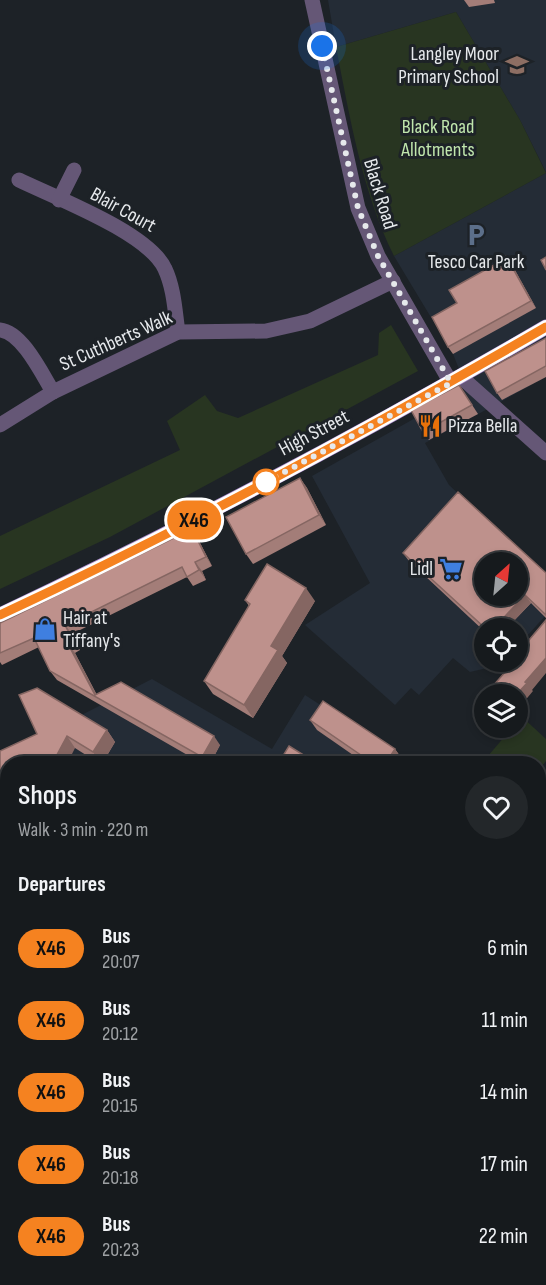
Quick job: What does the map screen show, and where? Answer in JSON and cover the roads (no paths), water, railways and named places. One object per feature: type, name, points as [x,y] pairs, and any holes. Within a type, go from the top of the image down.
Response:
[{"type":"main road","name":"High Street","points":[[0,615],[195,520],[456,380],[546,327]]},
{"type":"street","name":"Black Road","points":[[312,0],[358,208],[378,256],[456,380],[546,453]]},
{"type":"street","name":"Blair Court","points":[[59,200],[74,170]]},
{"type":"street","name":"Blair Court","points":[[19,180],[132,236],[151,249],[165,270],[172,290],[178,332]]},
{"type":"street","name":"St Cuthberts Walk","points":[[0,425],[53,392],[178,332],[266,331],[310,321],[393,282]]},
{"type":"street","points":[[0,330],[8,330],[25,347],[53,392]]},
{"type":"place","name":"Langley Moor Primary School","points":[[517,65]]},
{"type":"place","name":"Tesco Car Park","points":[[476,235]]},
{"type":"place","name":"Pizza Bella","points":[[430,426]]},
{"type":"place","name":"Lidl","points":[[451,569]]},
{"type":"place","name":"Hair at Tiffany's","points":[[45,629]]},
{"type":"park label","name":"Black Road Allotments","points":[[438,138]]}]
